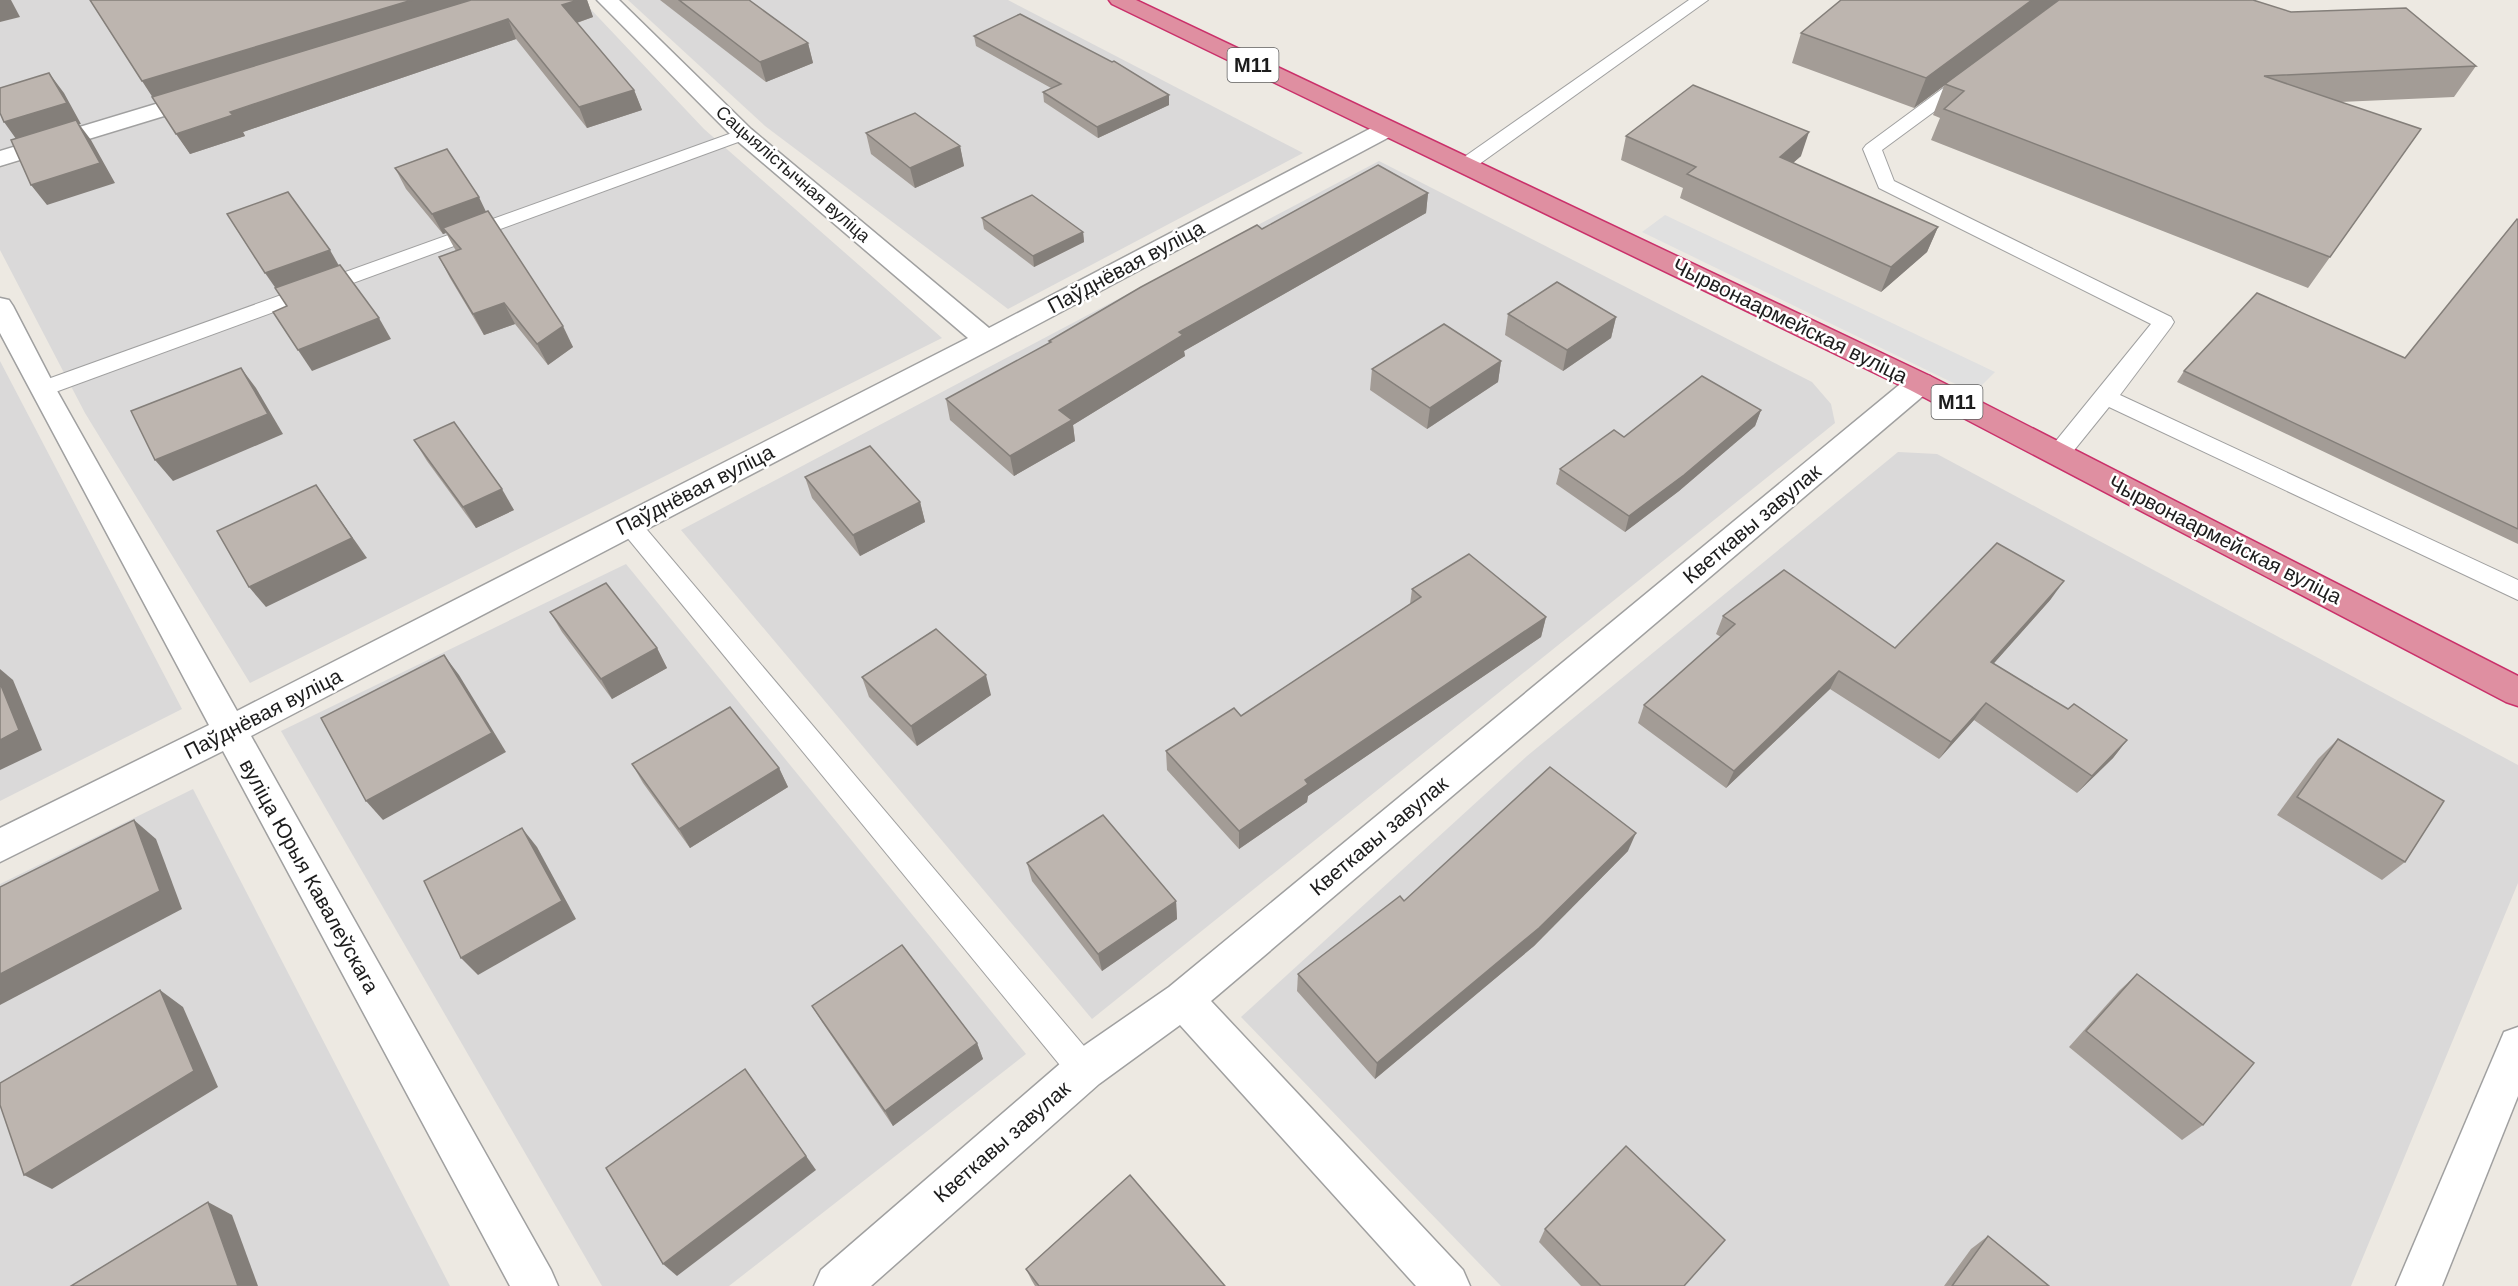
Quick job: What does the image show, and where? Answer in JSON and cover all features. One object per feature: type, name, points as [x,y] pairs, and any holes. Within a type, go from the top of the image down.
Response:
[{"type":"highway","name":"Чырвонаармейская вуліца","points":[[1119,0],[1920,383],[2518,692]]},
{"type":"street","name":"Сацыялістычная вуліца","points":[[607,0],[743,134],[987,340]]},
{"type":"street","points":[[0,159],[224,90]]},
{"type":"street","name":"Паўднёвая вуліца","points":[[0,846],[230,731],[987,340],[1387,129]]},
{"type":"street","name":"вуліца Юрыя Кавалеўскага","points":[[0,306],[42,390],[535,1286]]},
{"type":"street","name":"Кветкавы завулак","points":[[837,1286],[1084,1070],[1183,1000],[1920,383]]},
{"type":"street","points":[[1183,1000],[1447,1286]]},
{"type":"street","points":[[2419,1286],[2518,1046]]},
{"type":"lane","points":[[1464,166],[1700,0]]},
{"type":"lane","points":[[1977,71],[1872,149],[1886,184],[2164,322],[2106,397],[2058,453]]},
{"type":"lane","points":[[42,390],[743,134]]},
{"type":"lane","points":[[2106,397],[2518,591]]},
{"type":"lane","points":[[629,524],[1084,1070]]},
{"type":"shaded area","points":[[0,0],[488,0],[0,152]]},
{"type":"shaded area","points":[[543,0],[582,0],[704,129],[942,338],[250,683],[85,413],[0,250],[0,168]]},
{"type":"shaded area","points":[[628,0],[1008,0],[1303,153],[1008,309],[765,126]]},
{"type":"shaded area","points":[[1379,161],[1812,382],[1831,404],[1835,423],[1092,1019],[681,530]]},
{"type":"shaded area","points":[[1665,215],[1995,372],[1974,393],[1642,232]]},
{"type":"shaded area","points":[[0,361],[182,709],[0,801]]},
{"type":"shaded area","points":[[1898,452],[1937,454],[2518,765],[2518,883],[2351,1286],[1501,1286],[1241,1017],[1527,756]]},
{"type":"shaded area","points":[[626,564],[1026,1054],[729,1286],[602,1286],[281,731]]},
{"type":"shaded area","points":[[193,789],[450,1286],[0,1286],[0,884]]},
{"type":"building","points":[[90,0],[412,0],[142,81]]},
{"type":"building","points":[[471,0],[578,0],[562,5],[634,90],[579,107],[508,19],[230,112],[233,115],[176,134],[152,97]]},
{"type":"building","points":[[679,0],[749,0],[808,43],[760,62]]},
{"type":"building","points":[[1841,0],[2032,0],[1926,78],[1801,33]]},
{"type":"building","points":[[2059,0],[2253,0],[2291,12],[2406,8],[2476,66],[2264,76],[2421,129],[2330,257],[1944,109],[1964,91],[1945,84]]},
{"type":"building","points":[[1020,14],[1114,61],[1169,95],[1097,127],[1043,92],[1061,84],[974,36]]},
{"type":"building","points":[[49,73],[67,103],[4,122],[0,113],[0,88]]},
{"type":"building","points":[[1693,85],[1809,132],[1780,157],[1938,227],[1891,267],[1687,174],[1696,167],[1626,136]]},
{"type":"building","points":[[915,113],[960,146],[910,168],[866,133]]},
{"type":"building","points":[[76,120],[100,163],[31,185],[11,140]]},
{"type":"building","points":[[447,149],[479,197],[432,214],[395,168]]},
{"type":"building","points":[[1378,165],[1428,193],[1179,332],[1183,335],[1059,410],[1072,420],[1010,456],[946,399],[1051,342],[1049,341],[1141,287],[1257,225],[1262,229]]},
{"type":"building","points":[[288,192],[330,250],[265,273],[227,214]]},
{"type":"building","points":[[1032,195],[1083,232],[1033,256],[982,218]]},
{"type":"building","points":[[488,211],[563,326],[537,344],[504,303],[473,314],[439,257],[461,249],[443,228]]},
{"type":"building","points":[[2517,219],[2518,529],[2184,371],[2257,293],[2405,358]]},
{"type":"building","points":[[340,265],[379,318],[298,350],[273,312],[287,306],[275,288]]},
{"type":"building","points":[[1557,282],[1616,317],[1567,350],[1508,314]]},
{"type":"building","points":[[1444,324],[1501,361],[1430,408],[1372,369]]},
{"type":"building","points":[[241,368],[268,414],[155,460],[131,411]]},
{"type":"building","points":[[1702,376],[1761,410],[1684,475],[1629,516],[1560,469],[1614,430],[1624,437]]},
{"type":"building","points":[[454,422],[502,489],[463,507],[414,440]]},
{"type":"building","points":[[870,446],[920,502],[853,535],[805,477]]},
{"type":"building","points":[[316,485],[352,538],[249,587],[217,531]]},
{"type":"building","points":[[1997,543],[2064,581],[1991,662],[2068,709],[2074,704],[2127,740],[2092,776],[1986,703],[1951,742],[1839,671],[1734,771],[1644,705],[1735,624],[1723,616],[1784,570],[1895,648]]},
{"type":"building","points":[[1469,554],[1546,617],[1305,780],[1308,784],[1239,831],[1166,751],[1234,708],[1241,716],[1421,597],[1412,589]]},
{"type":"building","points":[[606,583],[657,648],[601,679],[550,612]]},
{"type":"building","points":[[936,629],[986,675],[911,726],[862,677]]},
{"type":"building","points":[[444,655],[492,733],[366,801],[321,718]]},
{"type":"building","points":[[0,683],[19,730],[0,740]]},
{"type":"building","points":[[730,707],[779,768],[679,829],[632,764]]},
{"type":"building","points":[[2338,739],[2444,801],[2405,862],[2297,797]]},
{"type":"building","points":[[1550,767],[1636,833],[1539,928],[1377,1063],[1298,974],[1400,896],[1404,901]]},
{"type":"building","points":[[1103,815],[1176,901],[1098,954],[1027,863]]},
{"type":"building","points":[[134,820],[160,891],[0,974],[0,887]]},
{"type":"building","points":[[522,828],[562,901],[461,958],[424,881]]},
{"type":"building","points":[[902,945],[977,1043],[885,1111],[812,1006]]},
{"type":"building","points":[[2137,974],[2254,1063],[2203,1125],[2086,1031]]},
{"type":"building","points":[[160,990],[194,1071],[24,1175],[0,1105],[0,1083]]},
{"type":"building","points":[[745,1069],[806,1156],[663,1264],[606,1168]]},
{"type":"building","points":[[1626,1146],[1725,1240],[1684,1286],[1601,1286],[1545,1229]]},
{"type":"building","points":[[1130,1175],[1225,1286],[1039,1286],[1026,1269]]},
{"type":"building","points":[[208,1202],[238,1286],[71,1286]]},
{"type":"building","points":[[1988,1236],[2049,1286],[1952,1286]]}]
